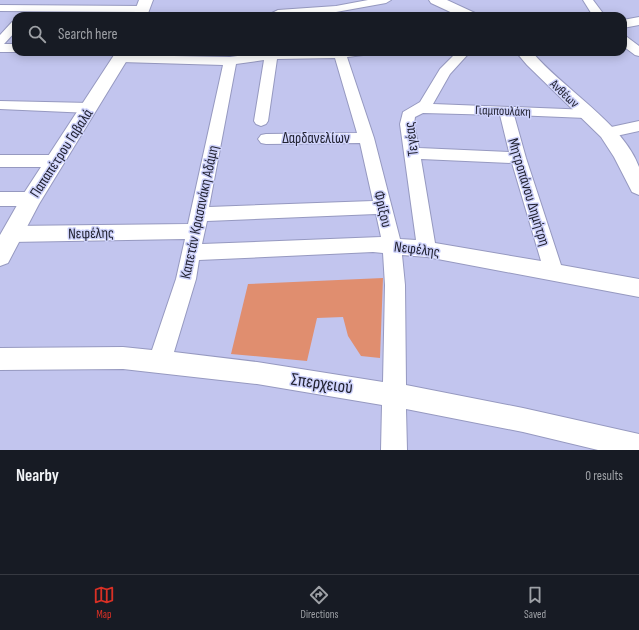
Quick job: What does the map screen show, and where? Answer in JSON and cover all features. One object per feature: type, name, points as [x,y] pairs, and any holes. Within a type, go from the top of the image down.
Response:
[{"type":"street","points":[[278,0],[278,12]]},
{"type":"street","points":[[332,12],[386,0]]},
{"type":"street","points":[[436,0],[462,12]]},
{"type":"street","points":[[588,0],[596,12]]},
{"type":"street","points":[[0,8],[27,12],[143,8]]},
{"type":"street","points":[[627,23],[639,21]]},
{"type":"street","points":[[0,42],[12,28]]},
{"type":"street","points":[[627,33],[639,30]]},
{"type":"street","points":[[627,43],[639,52]]},
{"type":"street","points":[[0,48],[12,48]]},
{"type":"street","name":"Παπαπέτρου Γαβαλά","points":[[0,256],[31,199],[90,108],[121,56]]},
{"type":"street","points":[[140,56],[230,61],[256,56]]},
{"type":"street","points":[[261,121],[272,56]]},
{"type":"street","name":"Φρίξου","points":[[341,56],[366,138],[392,246],[395,270],[394,450]]},
{"type":"street","name":"Τεγέας","points":[[427,249],[407,117],[410,113],[421,108],[427,103],[450,66],[460,56]]},
{"type":"street","name":"Ανθέων","points":[[531,56],[607,133],[622,154],[639,187]]},
{"type":"street","name":"Καπετάν Κρασανάκη Αδάμη","points":[[160,362],[186,279],[230,61]]},
{"type":"street","points":[[0,105],[90,108]]},
{"type":"street","name":"Γιαμπουλάκη","points":[[421,108],[586,113]]},
{"type":"street","name":"Μητροπάνου Δημήτρη","points":[[506,111],[518,158],[554,272]]},
{"type":"street","points":[[607,133],[639,126]]},
{"type":"street","name":"Δαρδανελίων","points":[[266,139],[366,138]]},
{"type":"street","points":[[412,153],[518,158]]},
{"type":"street","points":[[0,160],[56,161]]},
{"type":"street","points":[[0,199],[31,199]]},
{"type":"street","name":"Νεφέλης","points":[[11,234],[197,222],[382,207]]},
{"type":"street","name":"Νεφέλης","points":[[192,252],[350,245],[392,246],[427,249],[639,288]]},
{"type":"street","name":"Σπερχειού","points":[[0,359],[109,358],[257,373],[394,394],[516,418],[639,448]]},
{"type":"shaded area","points":[[383,278],[380,358],[361,356],[348,336],[343,317],[317,318],[307,361],[231,354],[248,284]]}]
